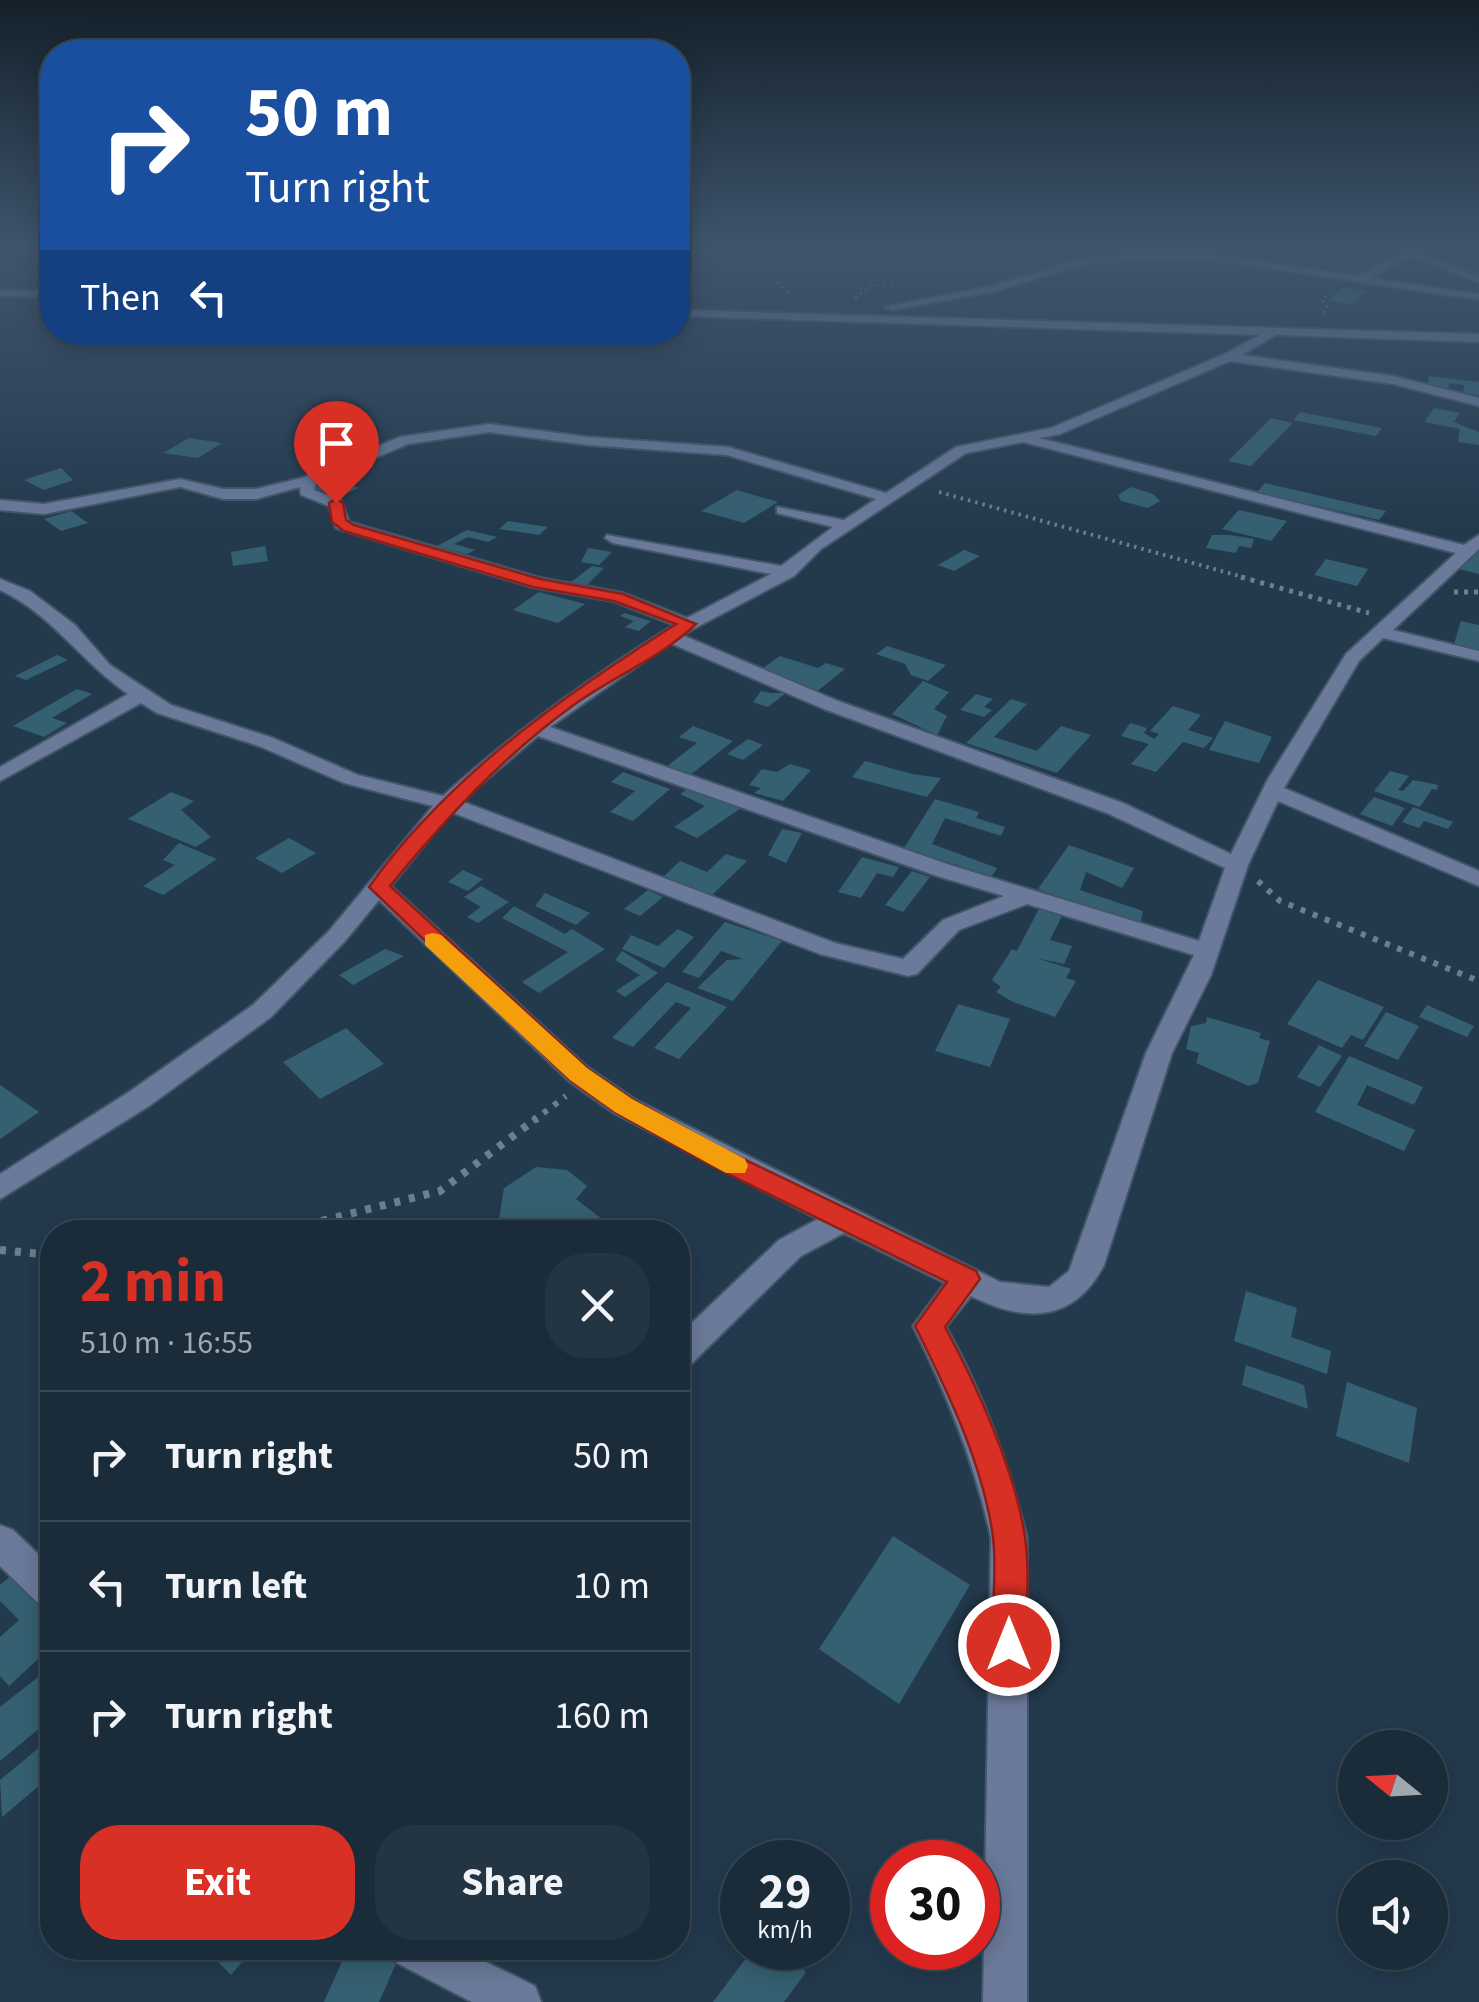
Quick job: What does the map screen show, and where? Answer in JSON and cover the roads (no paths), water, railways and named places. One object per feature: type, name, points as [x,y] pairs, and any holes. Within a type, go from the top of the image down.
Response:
[{"type":"street","points":[[0,1188],[140,1099],[262,1011],[337,936],[447,804],[534,728],[668,636],[788,572],[816,546],[961,450],[1014,436],[1055,431],[1262,339]]},
{"type":"street","points":[[1228,357],[1393,380],[1479,402]]},
{"type":"street","points":[[0,505],[51,508],[180,484],[223,494],[256,494],[310,480],[405,440],[489,428],[620,444],[728,451],[891,499]]},
{"type":"street","points":[[1014,436],[1471,545]]},
{"type":"street","points":[[310,480],[305,490],[336,503],[342,525],[538,584],[618,597],[688,624]]},
{"type":"street","points":[[782,510],[849,526]]},
{"type":"street","points":[[613,538],[788,572]]},
{"type":"street","points":[[379,887],[588,1081],[716,1156],[994,1293],[1044,1302],[1066,1296],[1079,1284],[1110,1210],[1159,1053],[1272,791],[1352,658],[1471,545]]},
{"type":"street","points":[[0,584],[24,595],[68,629],[103,670],[164,709],[266,742],[351,779],[447,804],[828,949],[902,968],[915,962],[932,939],[951,925],[1026,896]]},
{"type":"street","points":[[1386,626],[1479,656]]},
{"type":"street","points":[[668,636],[832,705],[1114,808],[1237,865]]},
{"type":"street","points":[[0,776],[144,693]]},
{"type":"street","points":[[534,728],[702,790],[1206,951]]},
{"type":"street","points":[[1272,791],[1479,879]]},
{"type":"street","points":[[690,1344],[790,1248],[842,1220]]},
{"type":"street","points":[[966,1279],[929,1326],[954,1372],[999,1495],[1009,1538],[1005,2002]]},
{"type":"street","points":[[0,1542],[40,1580]]},
{"type":"street","points":[[436,1960],[519,2002]]}]
